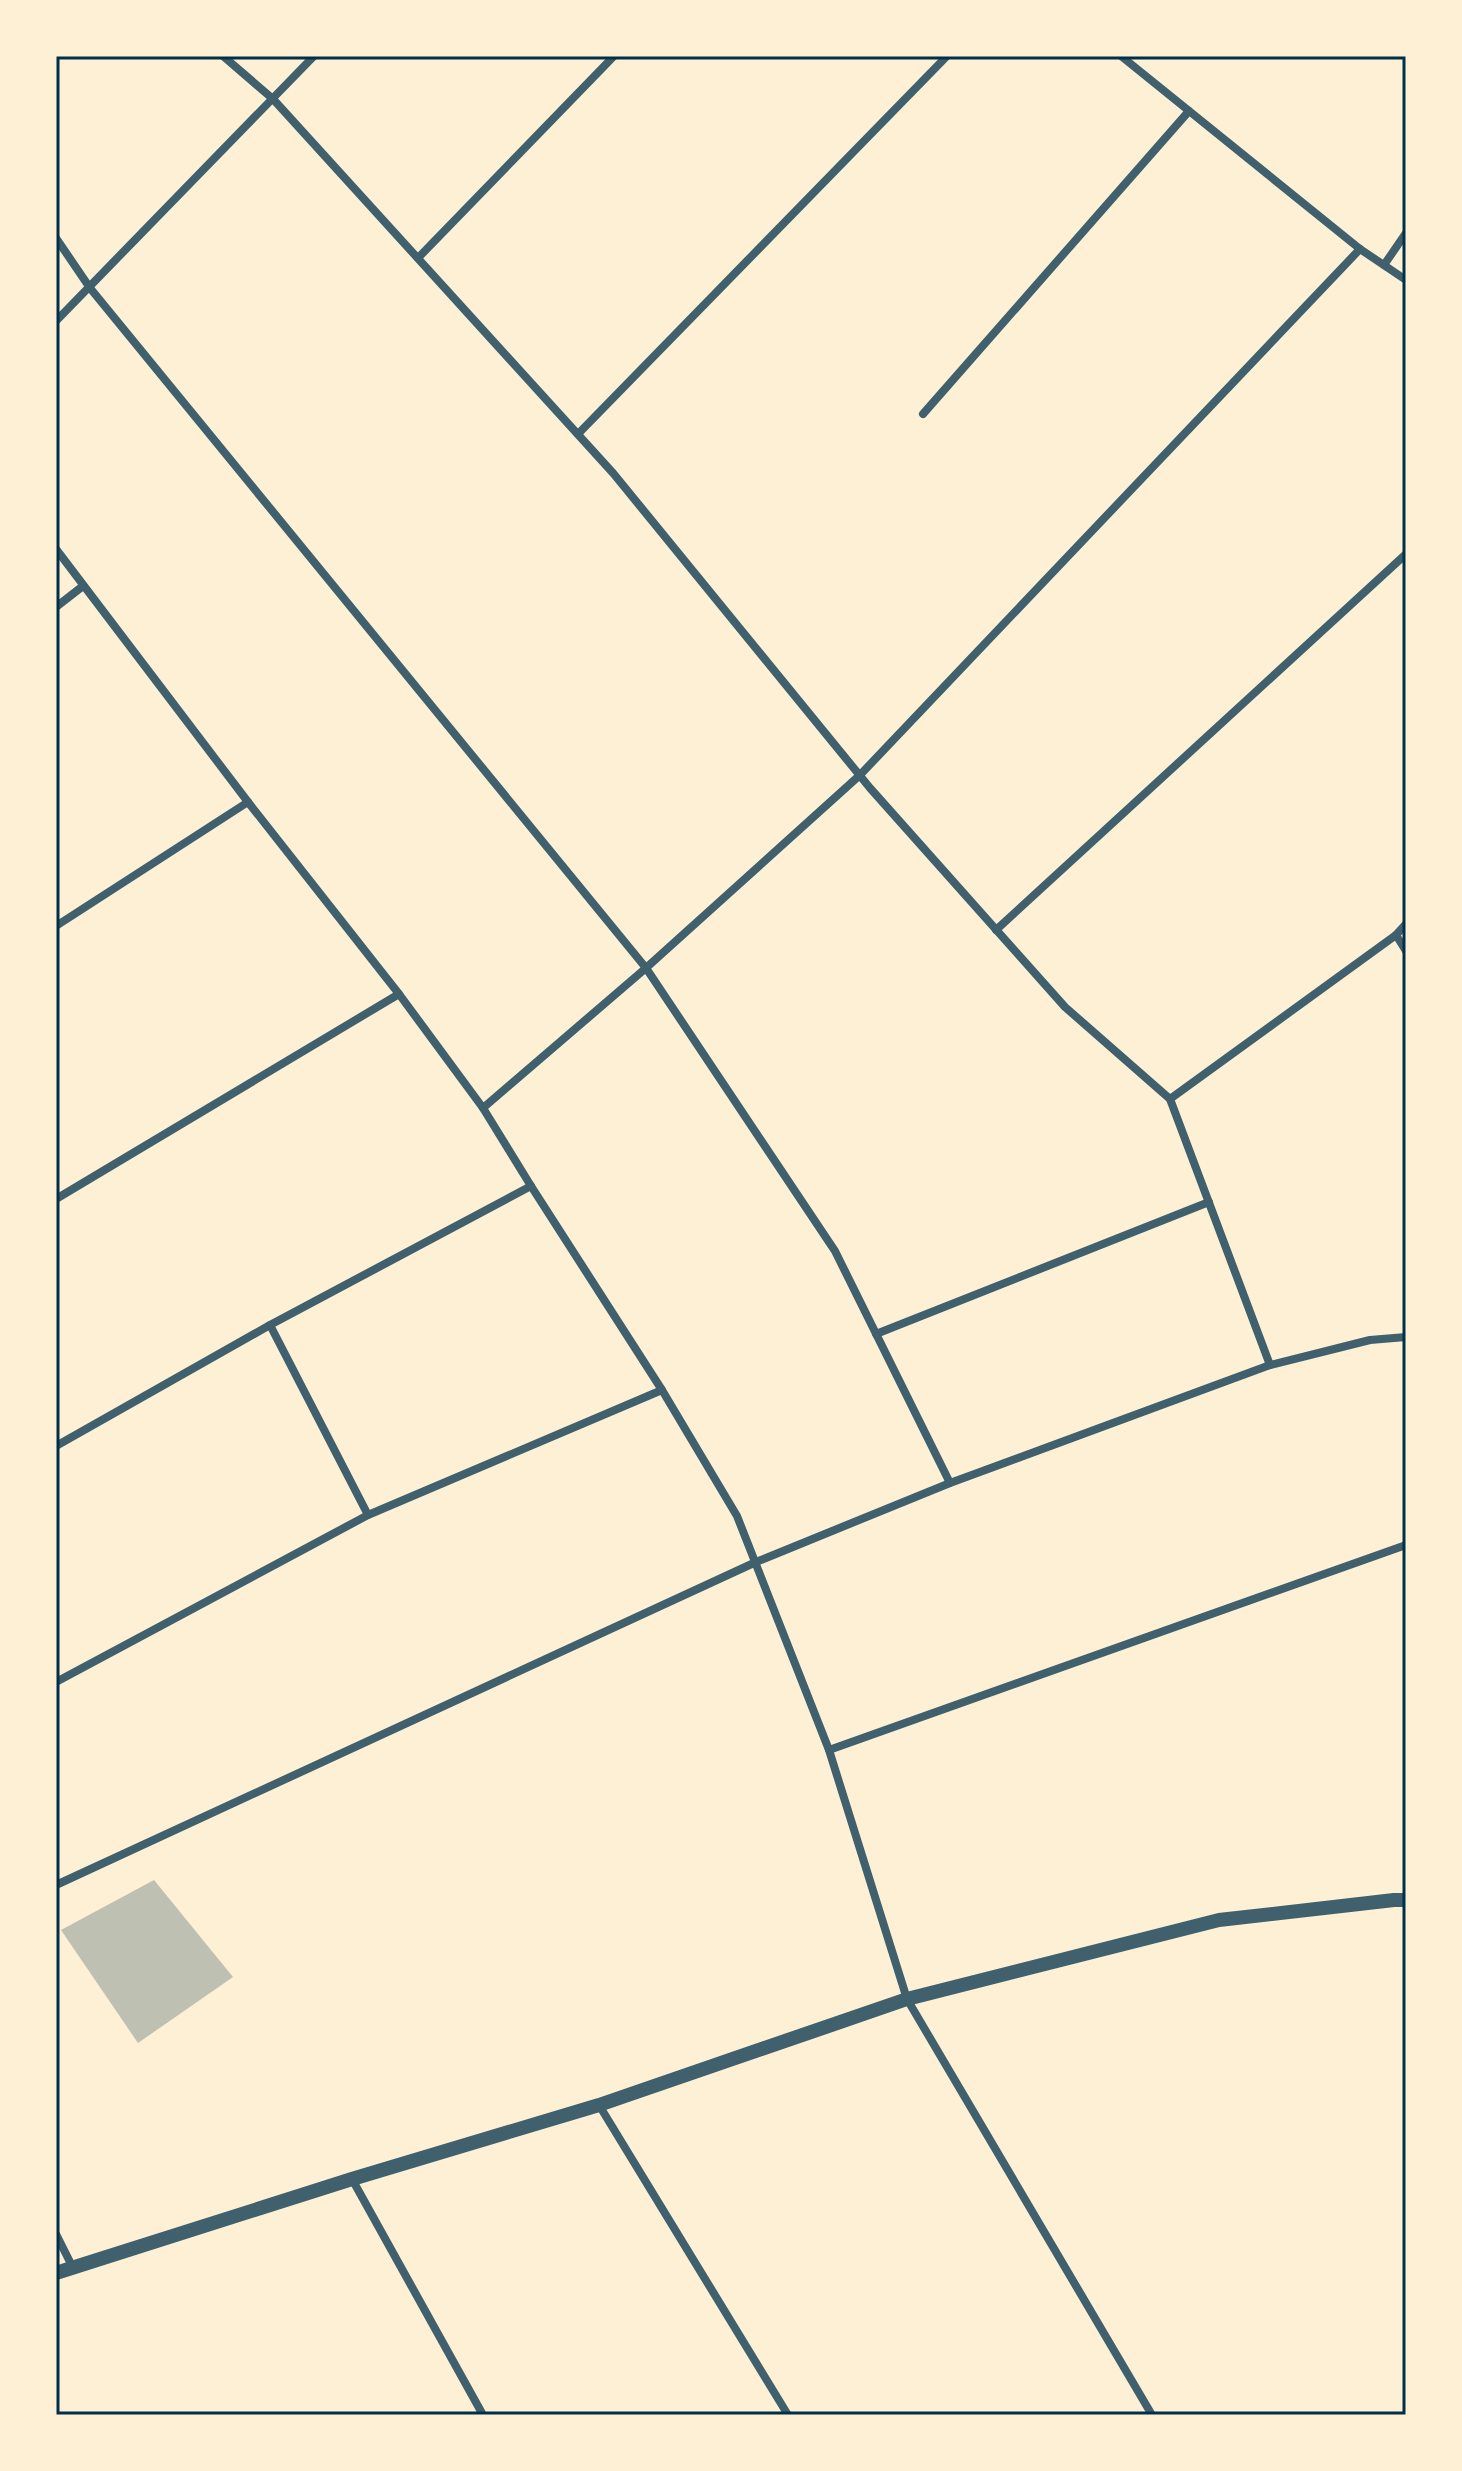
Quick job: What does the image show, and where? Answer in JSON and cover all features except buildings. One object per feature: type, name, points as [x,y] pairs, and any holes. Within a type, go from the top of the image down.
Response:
[{"type":"street","points":[[223,56],[273,99],[578,434],[860,775],[1065,1007],[1170,1099],[1270,1365]]},
{"type":"street","points":[[56,321],[314,56]]},
{"type":"street","points":[[418,258],[614,56]]},
{"type":"street","points":[[578,434],[947,56]]},
{"type":"street","points":[[1121,56],[1360,249],[1406,280]]},
{"type":"street","points":[[923,414],[1189,111]]},
{"type":"street","points":[[1384,265],[1406,233]]},
{"type":"street","points":[[56,238],[90,288],[646,968],[835,1251],[950,1483]]},
{"type":"street","points":[[483,1108],[646,968],[860,775],[1360,249]]},
{"type":"street","points":[[56,549],[399,994],[483,1108],[662,1390],[737,1516],[829,1750],[907,1999],[1152,2415]]},
{"type":"street","points":[[996,930],[1406,554]]},
{"type":"street","points":[[56,607],[83,586]]},
{"type":"street","points":[[56,926],[248,802]]},
{"type":"street","points":[[1170,1099],[1396,935],[1406,924]]},
{"type":"street","points":[[1396,935],[1406,951]]},
{"type":"street","points":[[56,1199],[399,994]]},
{"type":"street","points":[[56,1446],[270,1325],[531,1186]]},
{"type":"street","points":[[876,1334],[1209,1202]]},
{"type":"street","points":[[270,1325],[368,1515]]},
{"type":"street","points":[[56,1885],[756,1562],[950,1483],[1270,1365],[1370,1340],[1406,1337]]},
{"type":"street","points":[[56,1682],[368,1515],[662,1390]]},
{"type":"street","points":[[829,1750],[1406,1545]]},
{"type":"street","points":[[56,2273],[599,2105],[907,1999],[1219,1920],[1406,1900]]},
{"type":"street","points":[[599,2105],[788,2415]]},
{"type":"street","points":[[352,2179],[478,2413]]},
{"type":"street","points":[[56,2234],[73,2268]]}]
